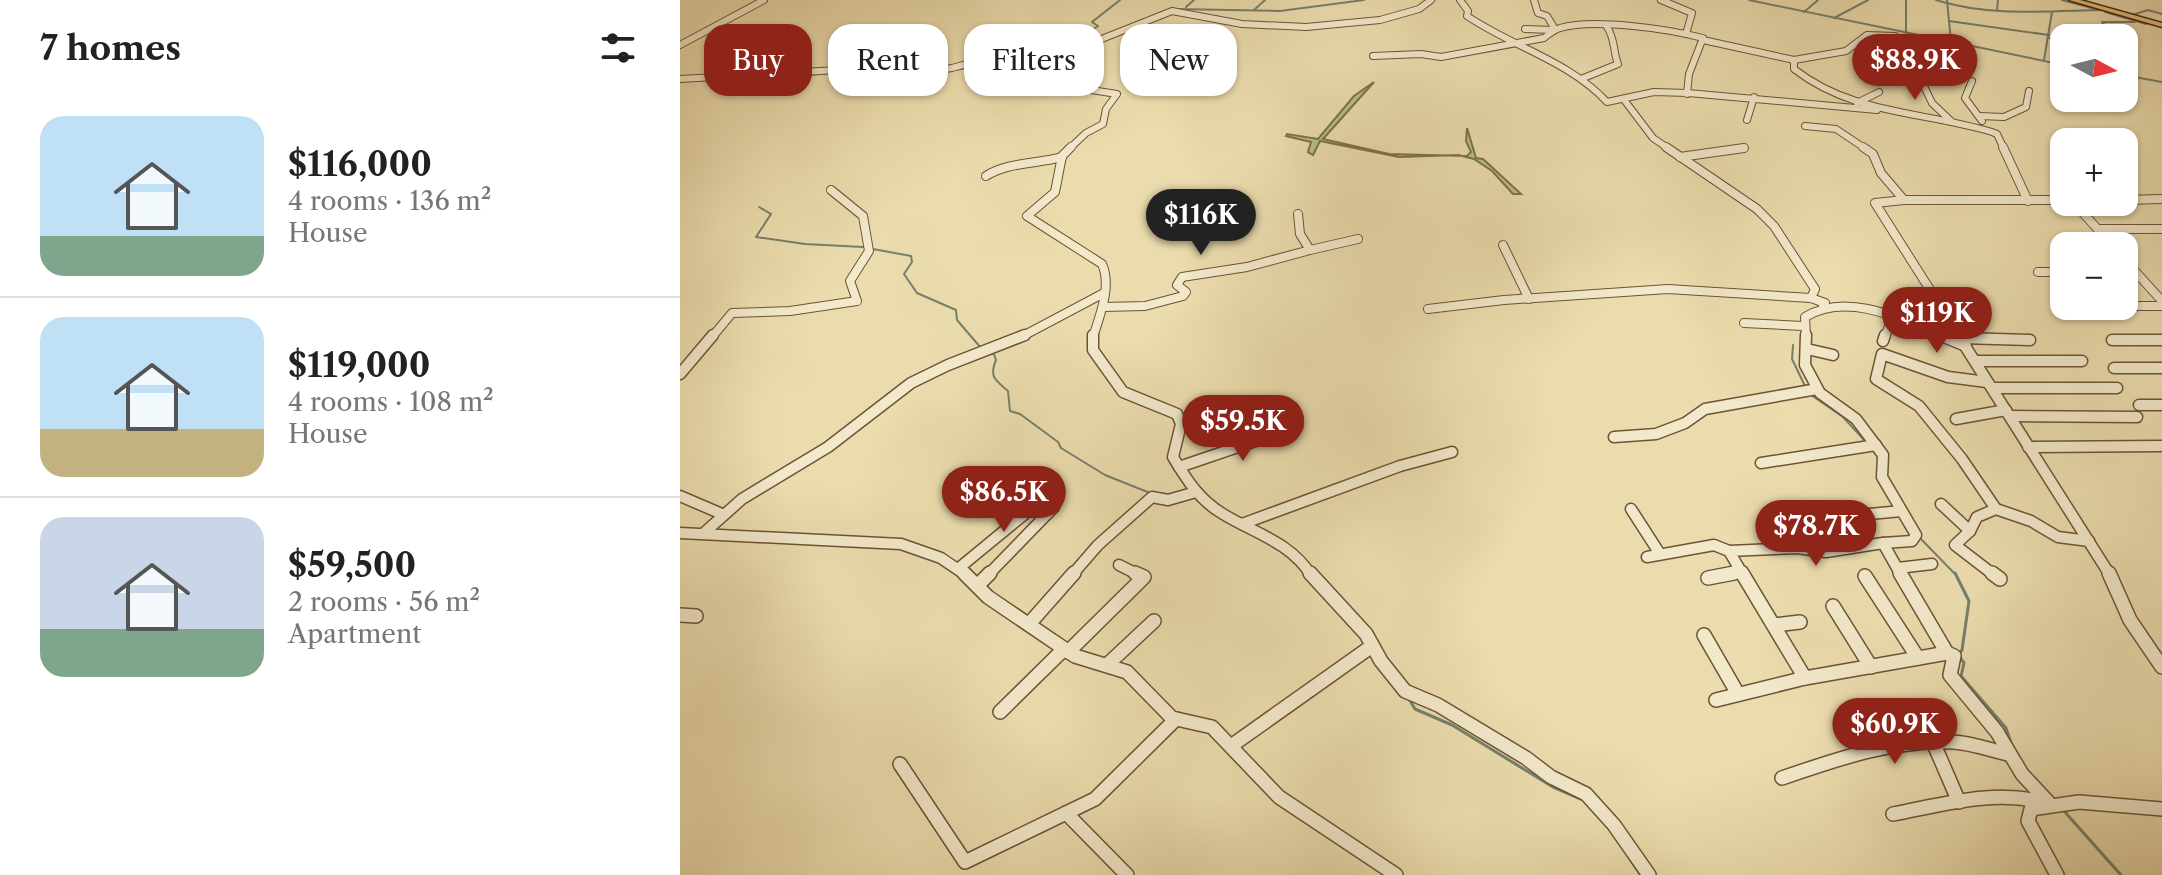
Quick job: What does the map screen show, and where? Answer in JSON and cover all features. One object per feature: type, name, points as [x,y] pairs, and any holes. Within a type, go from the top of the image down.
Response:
[{"type":"main road","points":[[2072,0],[2162,25]]},
{"type":"street","points":[[680,45],[764,0]]},
{"type":"street","points":[[1104,38],[1172,11],[1182,10],[1193,15],[1268,27],[1338,25],[1388,20],[1427,5],[1431,0]]},
{"type":"street","points":[[1460,0],[1468,11],[1467,16],[1495,35],[1554,61],[1607,102],[1625,101],[1638,93],[1754,97],[1877,110],[1986,130],[1997,134],[2028,201]]},
{"type":"street","points":[[1534,0],[1538,13],[1547,16],[1554,29]]},
{"type":"street","points":[[1661,0],[1692,13],[1686,34]]},
{"type":"street","points":[[1581,79],[1618,64],[1613,51],[1613,35],[1607,27]]},
{"type":"street","points":[[1525,29],[1607,27],[1686,34],[1794,60],[1846,51],[1867,35],[1895,36]]},
{"type":"street","points":[[1373,56],[1421,54],[1436,57],[1544,38],[1554,29]]},
{"type":"street","points":[[1687,94],[1689,74],[1703,40]]},
{"type":"street","points":[[1794,60],[1794,69],[1801,75],[1877,110]]},
{"type":"street","points":[[1912,75],[1916,61]]},
{"type":"street","points":[[680,79],[838,70],[917,73],[964,65]]},
{"type":"street","points":[[1875,67],[1921,80],[1932,103],[1953,124]]},
{"type":"street","points":[[1972,81],[1965,98],[1986,130]]},
{"type":"street","points":[[1979,116],[2004,117],[2026,107],[2029,91]]},
{"type":"street","points":[[986,176],[1005,163],[1034,165],[1062,157],[1087,132],[1103,124],[1106,109],[1117,94],[1104,92]]},
{"type":"street","points":[[1857,103],[1879,92]]},
{"type":"street","points":[[1747,120],[1754,97]]},
{"type":"street","points":[[1625,101],[1646,132],[1757,209],[1774,226],[1815,289],[1811,298]]},
{"type":"street","points":[[1805,126],[1836,129],[1873,154],[1881,173],[1904,200]]},
{"type":"street","points":[[1680,157],[1744,148]]},
{"type":"street","points":[[1062,157],[1056,194],[1027,216],[1102,264],[1106,273],[1103,307],[1093,336],[1093,350],[1123,392],[1177,414],[1181,424],[1173,457],[1196,492],[1221,513],[1280,543],[1303,562],[1315,581],[1366,634],[1381,661],[1405,691],[1438,705],[1526,758],[1551,777],[1586,794],[1614,825],[1649,875]]},
{"type":"street","points":[[680,374],[732,313],[790,311],[857,301],[850,281],[869,251],[863,216],[831,190]]},
{"type":"street","points":[[2138,200],[2162,199]]},
{"type":"street","points":[[2050,200],[1904,200],[1875,203],[2112,578],[2130,620],[2162,667]]},
{"type":"street","points":[[1298,214],[1300,234],[1310,250]]},
{"type":"street","points":[[2086,216],[2101,232]]},
{"type":"street","points":[[2098,229],[2162,229]]},
{"type":"street","points":[[1103,307],[1145,306],[1183,296],[1186,292],[1177,285],[1182,277],[1247,267],[1358,239]]},
{"type":"street","points":[[1503,245],[1529,299]]},
{"type":"street","points":[[2038,272],[2050,272]]},
{"type":"street","points":[[2138,274],[2161,298]]},
{"type":"street","points":[[1428,309],[1668,289],[1811,298],[1825,303],[1821,307]]},
{"type":"street","points":[[705,532],[722,514],[853,431],[870,410],[910,383],[937,368],[1014,340],[1070,307],[1104,293]]},
{"type":"street","points":[[2138,303],[2161,298]]},
{"type":"street","points":[[1647,557],[1714,545],[1729,551],[1797,548],[1826,552],[1916,538],[1882,477],[1883,455],[1856,419],[1817,389],[1805,365],[1807,349],[1803,326],[1805,317],[1812,310],[1850,304],[1963,342],[2030,340]]},
{"type":"street","points":[[1883,341],[1892,318]]},
{"type":"street","points":[[1744,323],[1803,326]]},
{"type":"street","points":[[2112,340],[2162,340]]},
{"type":"street","points":[[1807,349],[1833,355]]},
{"type":"street","points":[[2089,541],[2058,537],[2031,521],[1996,509],[1962,459],[1919,406],[1876,379],[1882,354],[1948,377],[1990,385],[2117,388]]},
{"type":"street","points":[[1975,361],[2082,361]]},
{"type":"street","points":[[2114,368],[2162,368]]},
{"type":"street","points":[[1614,437],[1656,434],[1685,423],[1705,409],[1817,389]]},
{"type":"street","points":[[2139,405],[2162,405]]},
{"type":"street","points":[[1956,419],[2008,413],[2137,417]]},
{"type":"street","points":[[1179,467],[1297,427]]},
{"type":"street","points":[[1761,463],[1876,445]]},
{"type":"street","points":[[2028,447],[2162,446]]},
{"type":"street","points":[[1242,524],[1387,470],[1452,452]]},
{"type":"street","points":[[1029,624],[1098,545],[1152,497],[1168,500],[1196,492]]},
{"type":"street","points":[[680,496],[722,514]]},
{"type":"street","points":[[959,568],[1043,499]]},
{"type":"street","points":[[1941,504],[1970,531]]},
{"type":"street","points":[[978,585],[1054,507]]},
{"type":"street","points":[[1631,509],[1660,554]]},
{"type":"street","points":[[1996,509],[1977,517],[1970,531],[1955,545],[2000,579]]},
{"type":"street","points":[[1850,516],[1901,511]]},
{"type":"street","points":[[680,533],[901,544],[941,558],[959,568],[988,597],[1066,651],[1127,672],[1176,719],[1212,727],[1279,797],[1396,875]]},
{"type":"street","points":[[1883,543],[1947,653]]},
{"type":"street","points":[[1729,551],[1805,678]]},
{"type":"street","points":[[1898,568],[1932,564]]},
{"type":"street","points":[[1000,712],[1144,577],[1119,565]]},
{"type":"street","points":[[1708,578],[1742,571]]},
{"type":"street","points":[[1865,576],[1918,658]]},
{"type":"street","points":[[1833,606],[1871,667]]},
{"type":"street","points":[[680,615],[696,616]]},
{"type":"street","points":[[1108,664],[1154,621]]},
{"type":"street","points":[[1775,625],[1800,622]]},
{"type":"street","points":[[1704,635],[1738,694]]},
{"type":"street","points":[[1231,746],[1372,646]]},
{"type":"street","points":[[1716,700],[1805,678],[1947,653],[1954,656],[1950,675],[1997,732],[2008,754],[2049,803]]},
{"type":"street","points":[[900,764],[965,862],[1095,799],[1176,719]]},
{"type":"street","points":[[1782,778],[1855,757],[1933,742],[1957,742],[2008,754]]},
{"type":"street","points":[[1933,742],[1959,802]]},
{"type":"street","points":[[1893,814],[2007,794],[2028,796],[2049,803]]},
{"type":"street","points":[[2057,875],[2028,821],[2031,809],[2049,803],[2074,802],[2162,809]]},
{"type":"street","points":[[1066,813],[1127,875]]},
{"type":"green space","points":[[1374,82],[1323,139],[1389,154],[1445,155],[1399,157],[1320,141],[1313,155],[1308,152],[1311,142],[1286,136],[1318,139],[1354,96]]},
{"type":"green space","points":[[1467,128],[1476,158],[1483,159],[1521,194],[1513,194],[1492,171],[1474,159],[1461,156],[1471,152],[1466,141]]},
{"type":"waterway","points":[[1095,24],[1092,22],[1120,0]]},
{"type":"waterway","points":[[1186,7],[1194,0]]},
{"type":"waterway","points":[[1254,10],[1265,0]]},
{"type":"waterway","points":[[1175,9],[1280,11],[1364,0]]},
{"type":"waterway","points":[[1749,0],[1805,11]]},
{"type":"waterway","points":[[1805,11],[1818,0]]},
{"type":"waterway","points":[[1835,18],[1868,0]]},
{"type":"waterway","points":[[1906,0],[1906,32]]},
{"type":"waterway","points":[[1936,0],[1947,3]]},
{"type":"waterway","points":[[1997,10],[1998,0]]},
{"type":"waterway","points":[[2062,0],[2099,10]]},
{"type":"waterway","points":[[1947,3],[1998,11],[2104,10]]},
{"type":"waterway","points":[[1947,3],[1949,21]]},
{"type":"waterway","points":[[2132,15],[2148,10],[2162,14]]},
{"type":"waterway","points":[[1805,11],[1835,18]]},
{"type":"waterway","points":[[2048,35],[2052,12]]},
{"type":"waterway","points":[[2105,12],[2146,24]]},
{"type":"waterway","points":[[1835,18],[1906,32]]},
{"type":"waterway","points":[[1949,21],[2048,35]]},
{"type":"waterway","points":[[1949,21],[1951,42]]},
{"type":"waterway","points":[[2104,24],[2102,22],[2135,22]]},
{"type":"waterway","points":[[1906,32],[1951,42]]},
{"type":"waterway","points":[[2044,60],[2048,35]]},
{"type":"waterway","points":[[1951,42],[2050,62]]},
{"type":"waterway","points":[[956,70],[964,68]]},
{"type":"waterway","points":[[812,74],[819,74]]},
{"type":"waterway","points":[[2138,78],[2162,82]]},
{"type":"waterway","points":[[759,207],[771,214],[756,237],[805,244],[863,247]]},
{"type":"waterway","points":[[873,249],[911,256],[912,262],[904,274],[917,293],[956,310],[957,320],[981,348]]},
{"type":"waterway","points":[[1793,345],[1792,359],[1805,386]]},
{"type":"waterway","points":[[989,353],[994,354],[996,360],[994,378],[1008,391],[1010,411],[1020,414],[1058,442],[1061,448],[1105,475],[1150,493]]},
{"type":"waterway","points":[[1811,395],[1843,417],[1866,442]]},
{"type":"waterway","points":[[1258,538],[1270,545]]},
{"type":"waterway","points":[[1920,538],[1956,575]]},
{"type":"waterway","points":[[1956,575],[1969,601],[1962,650],[1958,655],[1964,663],[1961,676],[2006,728],[2011,743]]},
{"type":"waterway","points":[[1409,699],[1415,709],[1452,725],[1553,787],[1581,799]]},
{"type":"waterway","points":[[2064,811],[2121,875]]},
{"type":"waterway","points":[[1630,859],[1640,874]]}]
